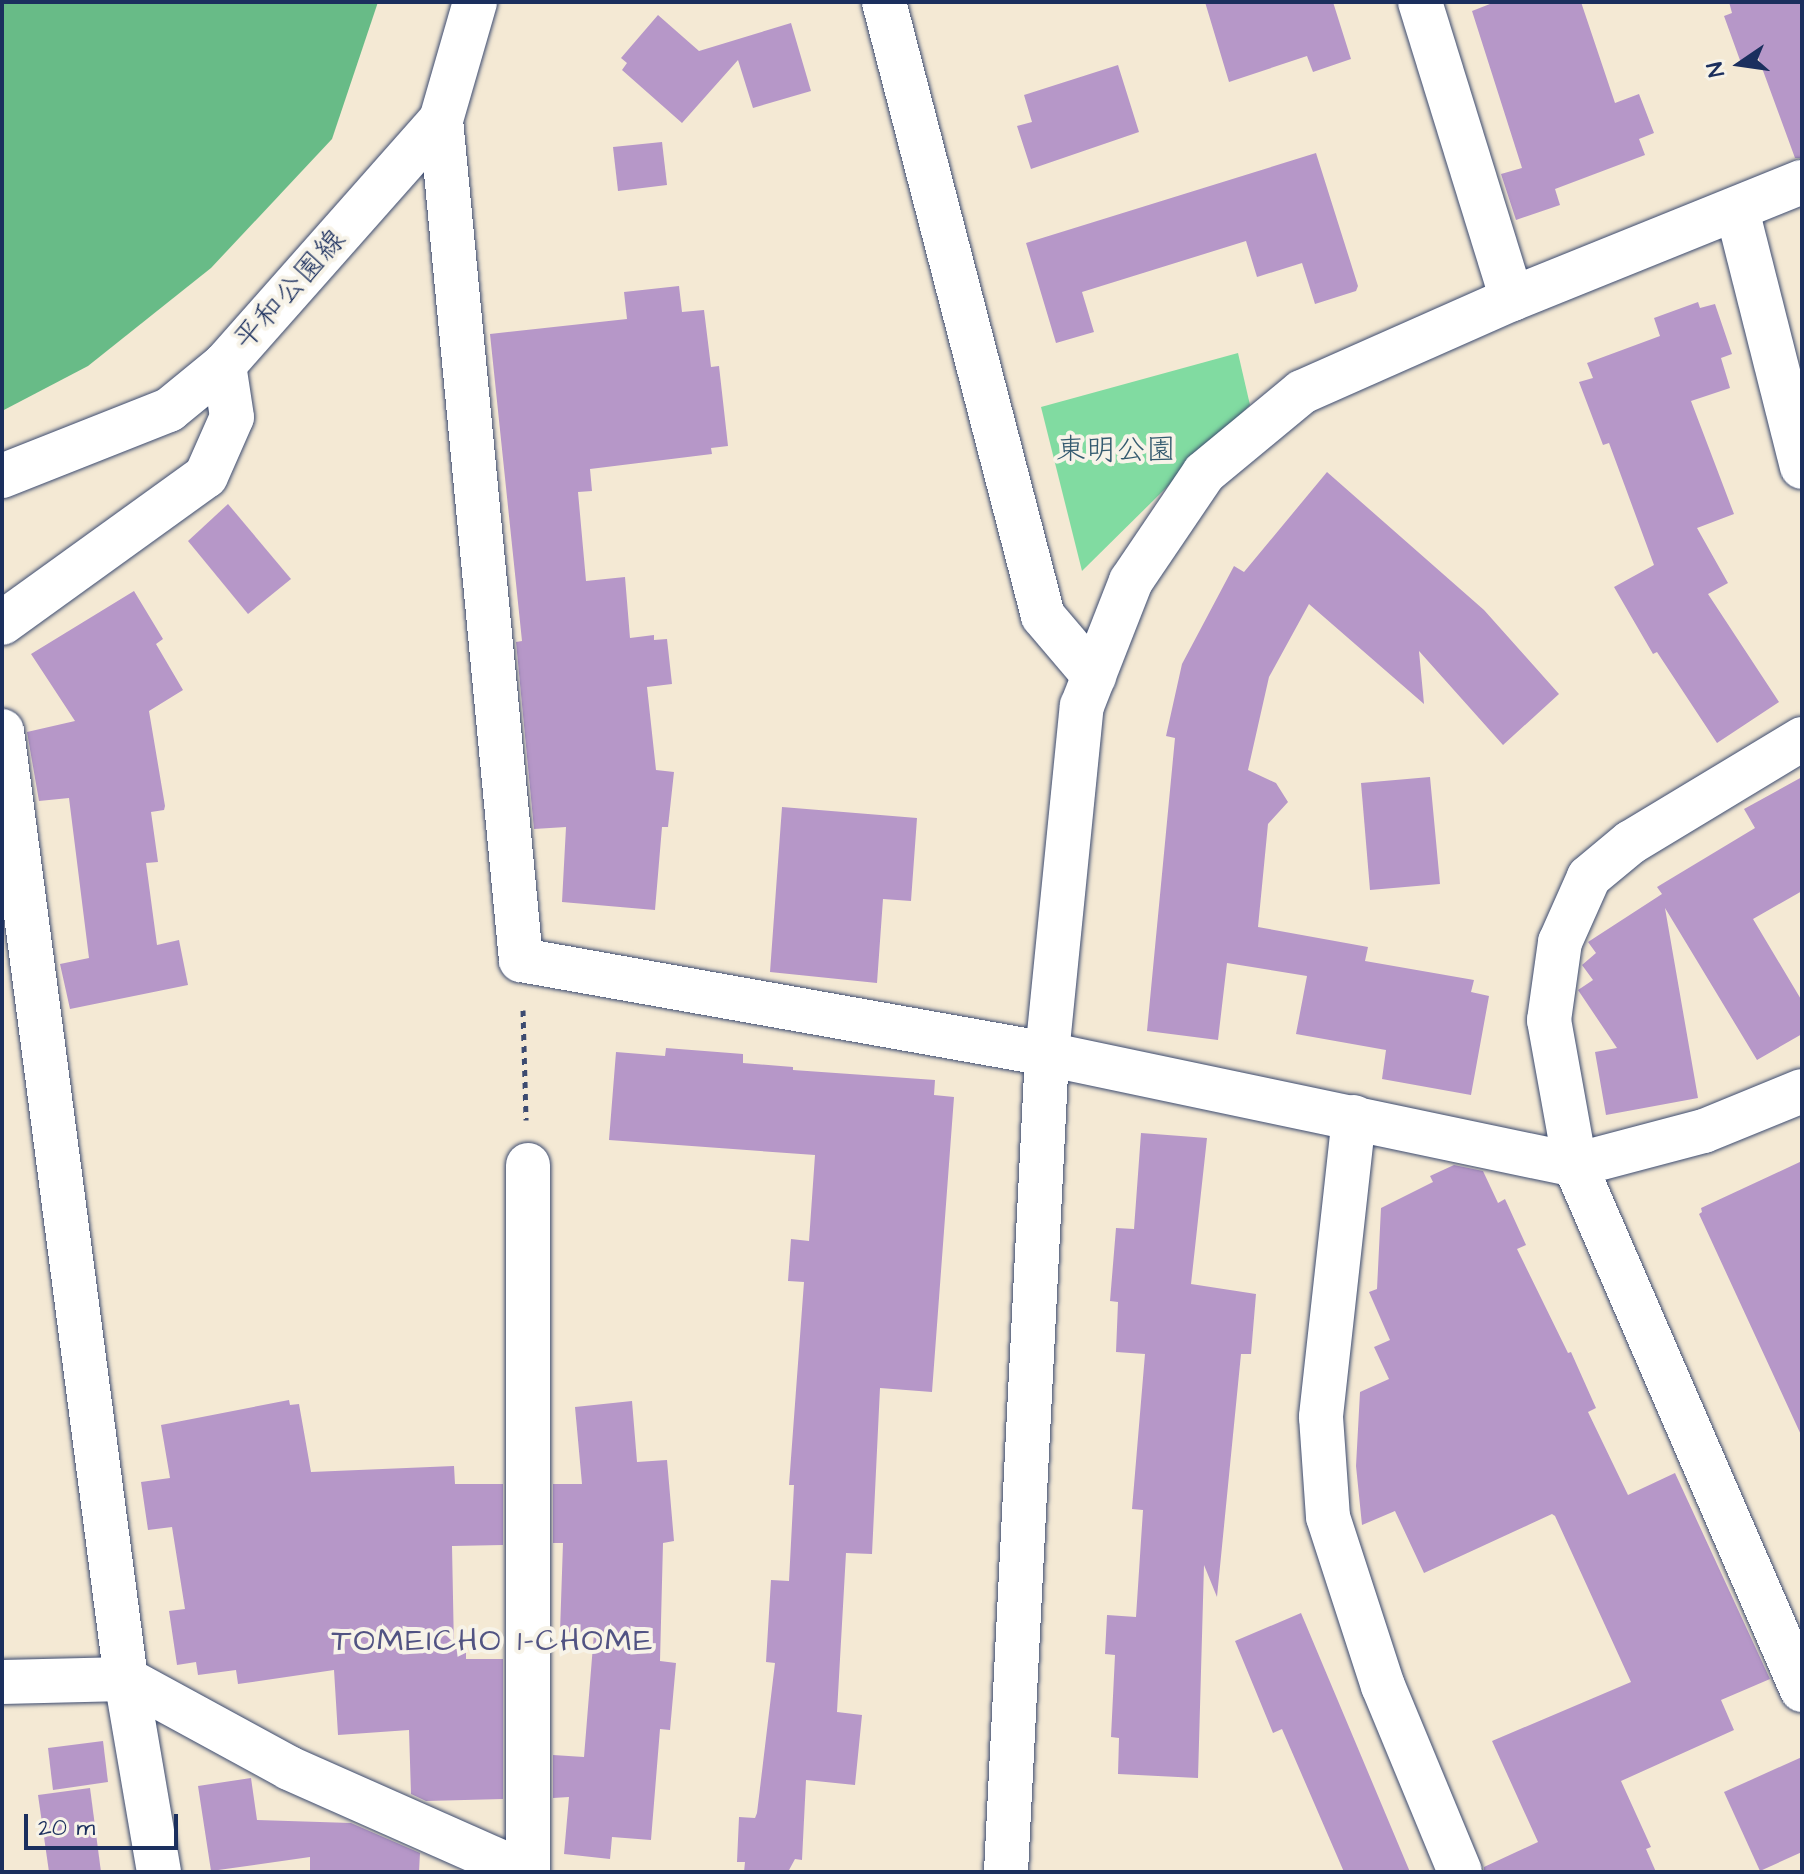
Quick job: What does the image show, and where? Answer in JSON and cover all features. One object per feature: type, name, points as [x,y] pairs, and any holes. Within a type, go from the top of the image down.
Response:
[{"type":"street","name":"平和公園線","points":[[2,476],[169,410],[224,365],[441,120],[475,2]]},
{"type":"street","points":[[884,2],[1043,616],[1094,676]]},
{"type":"street","points":[[1420,2],[1512,299]]},
{"type":"street","points":[[441,120],[521,960],[1047,1054],[1575,1165],[1704,1131],[1802,1091]]},
{"type":"street","points":[[1006,1872],[1047,1054],[1082,706],[1131,581],[1204,473],[1302,392],[1512,299],[1802,182]]},
{"type":"street","points":[[1737,210],[1802,467]]},
{"type":"street","points":[[2,623],[206,476],[232,417],[224,365]]},
{"type":"street","points":[[2,731],[126,1679],[159,1872]]},
{"type":"street","points":[[1802,739],[1631,842],[1589,877],[1560,942],[1549,1020],[1575,1165],[1802,1690]]},
{"type":"street","points":[[1354,1117],[1321,1417],[1328,1517],[1383,1686],[1460,1872]]},
{"type":"street","points":[[2,1682],[126,1679],[289,1768],[526,1872],[528,1165]]},
{"type":"path","points":[[521,960],[528,1165]]},
{"type":"green space","points":[[2,2],[378,2],[332,139],[211,268],[88,366],[2,411]]},
{"type":"green space","name":"東明公園","points":[[1238,353],[1250,405],[1082,571],[1041,407]]},
{"type":"building","points":[[1205,2],[1333,2],[1351,59],[1313,72],[1307,56],[1229,82]]},
{"type":"building","points":[[1495,2],[1581,2],[1615,103],[1639,94],[1654,133],[1639,139],[1645,155],[1555,189],[1560,205],[1516,220],[1501,174],[1522,168],[1472,11]]},
{"type":"building","points":[[1729,2],[1802,2],[1802,158],[1795,158],[1758,57],[1741,63],[1724,16],[1732,13]]},
{"type":"building","points":[[658,15],[699,51],[791,23],[811,91],[753,108],[738,60],[682,123],[622,70],[627,63],[621,58]]},
{"type":"building","points":[[1118,65],[1139,132],[1031,169],[1017,126],[1032,122],[1024,95]]},
{"type":"building","points":[[662,142],[667,185],[618,191],[613,147]]},
{"type":"building","points":[[1316,153],[1358,286],[1356,291],[1315,304],[1302,263],[1257,277],[1246,241],[1082,292],[1094,332],[1056,343],[1026,243]]},
{"type":"building","points":[[679,286],[682,312],[704,310],[711,367],[719,366],[728,446],[711,448],[712,454],[590,469],[592,491],[578,492],[586,581],[625,577],[630,638],[654,635],[654,640],[667,639],[672,684],[647,687],[656,770],[674,772],[668,827],[662,827],[655,910],[562,902],[566,827],[534,829],[516,642],[522,641],[490,334],[627,319],[624,292]]},
{"type":"building","points":[[1698,302],[1700,308],[1715,304],[1732,354],[1721,358],[1730,388],[1691,401],[1734,514],[1697,528],[1728,583],[1708,594],[1779,702],[1717,743],[1657,652],[1653,654],[1614,587],[1654,565],[1609,443],[1603,445],[1579,382],[1593,378],[1587,363],[1660,336],[1654,318]]},
{"type":"building","points":[[1327,472],[1484,610],[1559,694],[1503,745],[1419,651],[1424,704],[1309,604],[1269,677],[1248,770],[1276,783],[1288,802],[1268,824],[1258,927],[1368,947],[1365,961],[1474,980],[1471,992],[1489,996],[1471,1095],[1382,1079],[1386,1050],[1296,1034],[1307,976],[1227,963],[1218,1040],[1147,1031],[1175,738],[1166,736],[1182,664],[1234,566],[1244,572]]},
{"type":"building","points":[[228,504],[291,579],[248,614],[188,541]]},
{"type":"building","points":[[134,591],[163,639],[156,644],[183,690],[149,711],[165,806],[164,810],[151,812],[158,862],[146,863],[157,945],[179,940],[188,985],[70,1009],[60,964],[89,958],[69,798],[39,801],[27,732],[75,721],[31,654]]},
{"type":"building","points":[[1430,777],[1440,884],[1370,890],[1361,783]]},
{"type":"building","points":[[1802,777],[1802,891],[1753,919],[1802,1001],[1802,1034],[1757,1060],[1665,908],[1698,1098],[1606,1115],[1595,1052],[1617,1048],[1578,990],[1593,980],[1582,965],[1596,953],[1588,942],[1662,894],[1657,887],[1755,828],[1744,809]]},
{"type":"building","points":[[782,807],[917,818],[911,901],[883,899],[877,983],[770,972]]},
{"type":"building","points":[[666,1048],[743,1054],[743,1063],[793,1067],[793,1070],[935,1080],[934,1095],[954,1097],[932,1392],[880,1388],[872,1554],[846,1553],[837,1712],[862,1715],[855,1785],[806,1780],[802,1860],[795,1859],[788,1872],[744,1872],[745,1862],[737,1862],[739,1817],[755,1818],[757,1813],[775,1663],[766,1662],[771,1580],[789,1581],[794,1485],[789,1485],[804,1282],[788,1281],[791,1239],[809,1241],[815,1155],[609,1140],[616,1052],[665,1056]]},
{"type":"building","points":[[1141,1133],[1207,1138],[1191,1284],[1256,1294],[1251,1354],[1241,1354],[1217,1597],[1204,1565],[1198,1778],[1118,1774],[1119,1738],[1111,1737],[1115,1655],[1105,1654],[1107,1615],[1136,1617],[1143,1510],[1132,1509],[1145,1354],[1116,1352],[1118,1302],[1110,1301],[1116,1228],[1134,1229]]},
{"type":"building","points":[[1802,1161],[1802,1437],[1699,1214],[1701,1208]]},
{"type":"building","points":[[1454,1165],[1483,1171],[1498,1203],[1505,1199],[1526,1245],[1517,1249],[1568,1353],[1571,1352],[1596,1408],[1588,1412],[1628,1495],[1675,1473],[1770,1679],[1721,1700],[1734,1730],[1621,1781],[1651,1847],[1646,1849],[1656,1872],[1484,1872],[1484,1867],[1538,1842],[1492,1741],[1631,1682],[1555,1516],[1552,1514],[1424,1573],[1395,1511],[1362,1525],[1356,1466],[1360,1392],[1389,1379],[1374,1347],[1390,1340],[1369,1292],[1377,1289],[1381,1208],[1433,1182],[1430,1176]]},
{"type":"building","points":[[289,1400],[290,1405],[299,1404],[311,1472],[454,1466],[455,1484],[503,1484],[503,1545],[452,1546],[454,1649],[466,1649],[466,1659],[503,1659],[503,1799],[426,1801],[411,1794],[409,1730],[338,1735],[334,1670],[238,1684],[236,1670],[198,1675],[196,1662],[177,1665],[169,1611],[185,1609],[172,1527],[148,1530],[141,1482],[170,1478],[161,1425]]},
{"type":"building","points":[[632,1401],[637,1462],[667,1460],[674,1541],[663,1543],[660,1661],[676,1663],[670,1730],[660,1729],[651,1840],[612,1837],[610,1859],[564,1854],[569,1797],[553,1798],[553,1755],[584,1757],[594,1633],[560,1632],[563,1543],[553,1543],[553,1484],[582,1484],[575,1407]]},
{"type":"building","points":[[1301,1613],[1410,1872],[1344,1872],[1282,1729],[1273,1733],[1235,1641]]},
{"type":"building","points":[[103,1741],[108,1782],[53,1790],[48,1748]]},
{"type":"building","points":[[1802,1757],[1802,1852],[1760,1871],[1724,1792]]},
{"type":"building","points":[[251,1778],[257,1820],[351,1823],[420,1853],[419,1872],[310,1872],[310,1857],[211,1871],[198,1786]]},
{"type":"building","points":[[90,1788],[101,1872],[49,1872],[38,1795]]},
{"type":"district","name":"TOMEICHO 1-CHOME","points":[[493,1641]]}]
